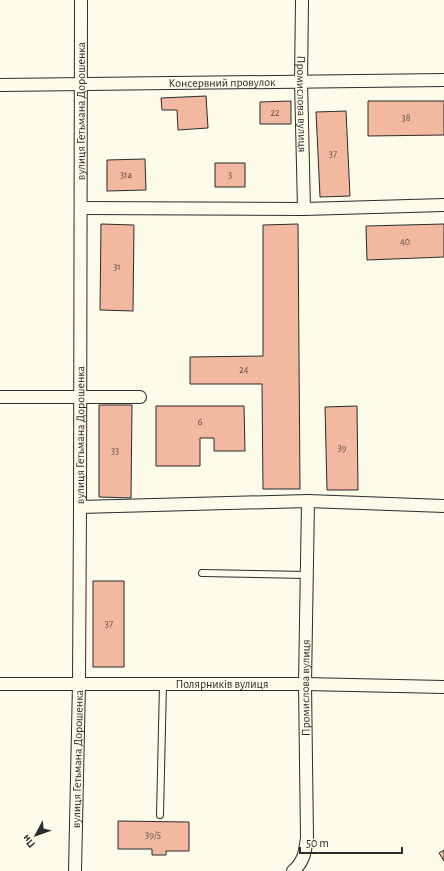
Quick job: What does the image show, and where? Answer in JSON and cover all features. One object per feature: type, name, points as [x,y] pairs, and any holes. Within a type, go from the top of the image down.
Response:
[{"type":"street","name":"вулиця Гетьмана Дорошенка","points":[[75,871],[79,684],[81,0]]},
{"type":"street","name":"Промислова вулиця","points":[[302,0],[301,82],[304,209]]},
{"type":"street","name":"Консервний провулок","points":[[0,85],[444,80]]},
{"type":"street","points":[[81,208],[304,209],[444,206]]},
{"type":"street","points":[[0,397],[140,396]]},
{"type":"street","name":"Промислова вулиця","points":[[293,871],[300,864],[303,857],[307,838],[306,684],[308,501]]},
{"type":"street","points":[[80,507],[308,501],[444,506]]},
{"type":"street","name":"Полярників вулиця","points":[[0,684],[306,684],[444,687]]},
{"type":"lane","points":[[202,573],[307,575]]},
{"type":"lane","points":[[160,815],[162,684]]},
{"type":"building","points":[[206,96],[208,128],[178,130],[177,110],[162,110],[161,98]]},
{"type":"building","points":[[291,101],[291,124],[260,124],[260,102]]},
{"type":"building","points":[[368,101],[444,101],[444,135],[368,136]]},
{"type":"building","points":[[346,111],[350,196],[320,197],[316,112]]},
{"type":"building","points":[[145,159],[146,190],[107,191],[107,160]]},
{"type":"building","points":[[215,163],[245,163],[245,187],[215,187]]},
{"type":"building","points":[[101,224],[134,225],[133,311],[100,310]]},
{"type":"building","points":[[298,224],[300,489],[263,489],[262,384],[190,384],[190,357],[263,356],[263,225]]},
{"type":"building","points":[[444,224],[444,257],[367,260],[366,226]]},
{"type":"building","points":[[99,405],[132,405],[131,498],[99,497]]},
{"type":"building","points":[[156,406],[244,406],[245,451],[214,451],[214,438],[200,438],[200,466],[156,466]]},
{"type":"building","points":[[357,406],[358,490],[327,490],[325,407]]},
{"type":"building","points":[[93,581],[124,581],[124,667],[93,667]]},
{"type":"building","points":[[118,821],[189,822],[189,851],[166,851],[166,855],[152,855],[152,849],[118,849]]},
{"type":"building","points":[[444,850],[444,861],[439,853]]}]
